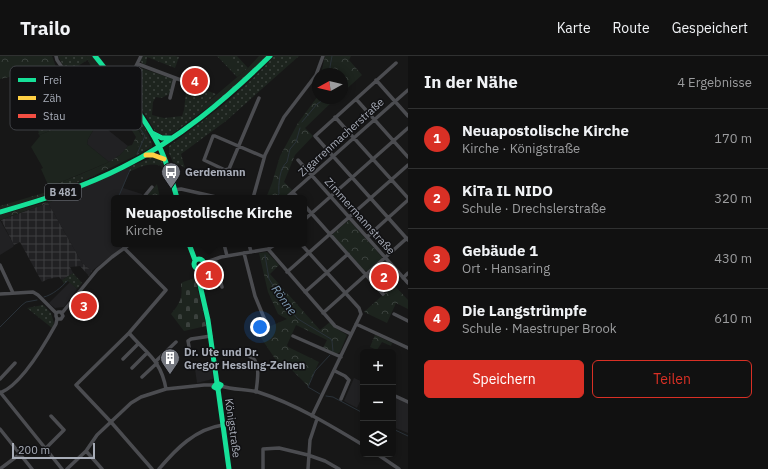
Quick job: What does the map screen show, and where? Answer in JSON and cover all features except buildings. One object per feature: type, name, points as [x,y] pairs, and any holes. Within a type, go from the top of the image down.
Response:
[{"type":"main road","points":[[95,56],[103,66]]},
{"type":"main road","name":"B 481","points":[[0,212],[34,202],[88,182],[144,156],[172,138],[223,101],[270,56]]},
{"type":"main road","points":[[142,117],[160,146],[176,195]]},
{"type":"main road","points":[[152,133],[162,138],[172,138]]},
{"type":"main road","points":[[144,156],[153,155],[164,159]]},
{"type":"main road","name":"Königstraße","points":[[190,247],[195,260],[194,266],[198,269],[198,276],[211,336],[229,469]]},
{"type":"main road","points":[[195,260],[201,259],[204,262],[203,267],[198,269]]},
{"type":"street","points":[[56,56],[61,66]]},
{"type":"street","points":[[141,56],[138,64],[186,82]]},
{"type":"street","points":[[254,195],[264,157],[284,116],[316,75],[323,56]]},
{"type":"street","points":[[323,313],[407,239],[314,136],[396,63]]},
{"type":"street","points":[[170,98],[176,78]]},
{"type":"street","points":[[376,80],[408,116]]},
{"type":"street","name":"Zigarrenmacherstraße","points":[[290,195],[408,90]]},
{"type":"street","points":[[259,98],[239,146],[229,169],[226,170],[204,160],[214,136],[239,146],[264,157]]},
{"type":"street","points":[[356,99],[408,157]]},
{"type":"street","points":[[336,117],[408,199],[367,237]]},
{"type":"street","points":[[307,217],[408,128]]},
{"type":"street","name":"Zimmermannstraße","points":[[298,160],[408,283]]},
{"type":"street","points":[[287,272],[408,165]]},
{"type":"street","points":[[145,195],[152,187]]},
{"type":"street","points":[[174,190],[181,189],[207,195]]},
{"type":"street","points":[[307,208],[383,294]]},
{"type":"street","points":[[225,247],[227,256]]},
{"type":"street","points":[[249,247],[250,252]]},
{"type":"street","points":[[204,262],[215,258],[268,249],[271,247]]},
{"type":"street","points":[[304,247],[359,308],[361,314],[335,371],[312,416]]},
{"type":"street","points":[[57,318],[62,318],[62,313],[97,270],[124,248],[166,290],[129,333],[76,385],[152,469]]},
{"type":"street","points":[[268,249],[323,313],[339,329],[351,334]]},
{"type":"street","points":[[244,253],[255,296],[268,325]]},
{"type":"street","points":[[305,292],[348,254]]},
{"type":"street","points":[[215,258],[222,287]]},
{"type":"street","points":[[0,265],[13,292]]},
{"type":"street","points":[[403,278],[408,273]]},
{"type":"street","points":[[0,294],[13,292],[33,292],[38,295],[56,314],[56,324],[29,366],[8,389],[0,393],[62,469]]},
{"type":"street","points":[[56,314],[58,312],[62,313]]},
{"type":"street","points":[[394,314],[408,320]]},
{"type":"street","points":[[356,324],[408,348]]},
{"type":"street","points":[[129,333],[156,362],[164,378],[166,389]]},
{"type":"street","points":[[190,352],[188,341],[191,339],[211,336]]},
{"type":"street","points":[[293,336],[341,357]]},
{"type":"street","points":[[142,377],[176,342]]},
{"type":"street","points":[[123,359],[138,344]]},
{"type":"street","points":[[132,368],[147,353]]},
{"type":"street","points":[[249,356],[257,362],[258,379],[256,392]]},
{"type":"street","points":[[0,379],[15,363]]},
{"type":"street","points":[[335,371],[348,378],[348,383],[341,399]]},
{"type":"street","points":[[68,469],[86,451],[97,435],[131,403],[141,397],[166,389],[204,384],[256,392],[312,416],[360,443]]},
{"type":"street","points":[[396,396],[408,402]]},
{"type":"street","points":[[46,448],[64,430],[51,416]]},
{"type":"street","points":[[308,469],[310,440],[317,419]]},
{"type":"street","points":[[158,469],[174,452],[200,432],[215,426],[223,425]]},
{"type":"street","points":[[0,429],[32,469]]},
{"type":"street","points":[[263,469],[263,449],[279,448],[326,461],[339,469]]},
{"type":"street","points":[[86,451],[102,469]]},
{"type":"street","points":[[0,469],[20,454]]},
{"type":"street","points":[[381,457],[399,469]]},
{"type":"shaded area","points":[[93,130],[108,130],[128,146],[120,155],[109,162],[87,144]]},
{"type":"shaded area","points":[[126,168],[130,169],[123,188],[142,195],[111,195],[111,247],[122,247],[92,271],[82,263],[48,203]]},
{"type":"shaded area","points":[[48,203],[82,263],[92,271],[89,276],[80,266],[70,267],[73,273],[62,280],[59,277],[42,282],[20,242],[14,245],[1,220]]},
{"type":"shaded area","points":[[0,220],[14,245],[0,255]]},
{"type":"shaded area","points":[[385,260],[400,276],[398,277],[400,280],[385,293],[369,275]]},
{"type":"shaded area","points":[[70,282],[77,289],[64,307],[55,308],[49,303]]},
{"type":"shaded area","points":[[212,366],[213,379],[197,383],[195,369]]},
{"type":"shaded area","points":[[354,378],[360,381],[360,402],[357,408],[344,401]]},
{"type":"shaded area","points":[[396,397],[408,403],[408,433],[396,428]]},
{"type":"green space","points":[[0,56],[52,56],[56,66],[10,66],[10,77],[0,79]]},
{"type":"green space","points":[[58,56],[86,56],[89,59],[78,66],[63,66]]},
{"type":"green space","points":[[86,56],[92,56],[99,66],[91,66]]},
{"type":"green space","points":[[143,56],[179,57],[175,68],[147,57],[146,64],[144,65],[140,61]]},
{"type":"green space","points":[[217,56],[237,56],[248,68],[237,77]]},
{"type":"green space","points":[[219,56],[230,56],[238,65],[232,70]]},
{"type":"green space","points":[[259,56],[267,56],[222,98],[203,111],[202,107],[248,68]]},
{"type":"green space","points":[[274,56],[299,56],[226,121],[181,154],[185,168],[179,164],[175,167],[169,153],[169,146],[211,115],[237,93]]},
{"type":"green space","points":[[325,56],[351,56],[349,60],[362,75],[348,88],[348,68],[322,68]]},
{"type":"green space","points":[[142,68],[173,79],[170,94],[161,98],[156,97],[153,102],[152,115],[164,118],[182,116],[187,83],[216,94],[202,107],[203,111],[172,134],[164,136],[155,131],[142,110]]},
{"type":"green space","points":[[312,104],[330,104],[305,128],[313,136],[295,155],[284,182],[292,190],[287,195],[267,195],[280,156],[298,123]]},
{"type":"green space","points":[[142,122],[152,143],[152,147],[135,156],[142,135],[139,130],[142,130]]},
{"type":"green space","points":[[38,130],[52,130],[39,135]]},
{"type":"green space","points":[[52,130],[93,130],[87,144],[109,162],[49,187],[41,169],[43,168],[31,147],[40,136],[39,135]]},
{"type":"green space","points":[[132,130],[138,130],[142,137],[135,156],[85,180],[81,174],[109,162],[120,155],[128,146],[132,145],[136,137]]},
{"type":"green space","points":[[156,157],[164,165],[168,176],[166,176],[161,166],[156,165],[144,166],[129,172],[130,169],[126,168],[151,158]]},
{"type":"green space","points":[[81,174],[85,180],[50,191],[49,187]]},
{"type":"green space","points":[[157,184],[159,195],[148,195]]},
{"type":"green space","points":[[50,191],[52,193],[0,210],[0,206]]},
{"type":"green space","points":[[64,197],[0,220],[0,215]]},
{"type":"green space","points":[[349,220],[382,257],[382,259],[368,271],[364,270],[332,235]]},
{"type":"green space","points":[[267,252],[279,265],[270,274],[320,330],[330,322],[337,329],[347,335],[340,352],[337,354],[323,348],[327,340],[296,325],[287,345],[288,347],[319,362],[308,386],[284,362],[280,366],[257,332],[287,319],[278,314],[268,292],[259,253]]},
{"type":"green space","points":[[73,273],[82,283],[77,289],[68,281],[64,284],[62,280]]},
{"type":"green space","points":[[195,278],[206,326],[184,331],[171,314],[177,307],[180,300],[182,293],[181,284]]},
{"type":"green space","points":[[394,285],[408,300],[408,309],[396,303],[387,323],[364,312]]},
{"type":"green space","points":[[43,305],[51,313],[54,323],[52,328],[27,308]]},
{"type":"green space","points":[[375,335],[392,343],[391,346],[382,342],[378,349],[370,347]]},
{"type":"waterway","name":"Rönne","points":[[330,68],[332,56]]},
{"type":"waterway","name":"Rönne","points":[[302,122],[317,104]]},
{"type":"waterway","name":"Rönne","points":[[278,195],[281,172],[287,162],[290,149],[296,142],[300,128]]},
{"type":"waterway","points":[[137,154],[145,136],[141,130]]},
{"type":"waterway","points":[[119,195],[130,170]]},
{"type":"waterway","name":"Rönne","points":[[265,255],[269,279],[274,287],[298,319],[331,339],[333,351]]},
{"type":"waterway","points":[[44,297],[56,291],[67,281]]},
{"type":"waterway","points":[[0,327],[26,302],[37,300]]},
{"type":"waterway","name":"Rönne","points":[[320,394],[308,387],[315,371],[330,355]]},
{"type":"waterway","name":"Rönne","points":[[326,396],[333,397],[360,411]]},
{"type":"waterway","name":"Rönne","points":[[396,430],[408,436]]},
{"type":"traffic: fast","points":[[95,56],[103,66]]},
{"type":"traffic: fast","points":[[0,212],[78,187],[123,167],[143,156],[201,118],[270,56]]},
{"type":"traffic: fast","points":[[142,118],[159,146],[176,195]]},
{"type":"traffic: fast","points":[[152,133],[162,138],[172,138]]},
{"type":"traffic: fast","points":[[190,247],[195,260]]},
{"type":"traffic: fast","points":[[197,259],[201,259],[203,260],[204,264],[203,268],[197,269],[194,266],[194,262],[197,259]]},
{"type":"traffic: fast","points":[[198,269],[198,276],[208,320],[217,383],[221,385],[218,389],[214,387],[217,383]]},
{"type":"traffic: fast","points":[[218,389],[229,469]]},
{"type":"traffic: slow","points":[[146,155],[153,155],[164,159]]},
{"type":"place","name":"Die Langstrümpfe","points":[[195,81]]},
{"type":"place","name":"Gerdemann","points":[[171,189]]},
{"type":"place","name":"Neuapostolische Kirche","points":[[209,275]]},
{"type":"place","name":"KiTa IL NIDO","points":[[384,277]]},
{"type":"place","name":"Gebäude 1","points":[[84,306]]},
{"type":"place","name":"Dr. Ute und Dr. Gregor Hessling-Zeinen","points":[[170,375]]}]
